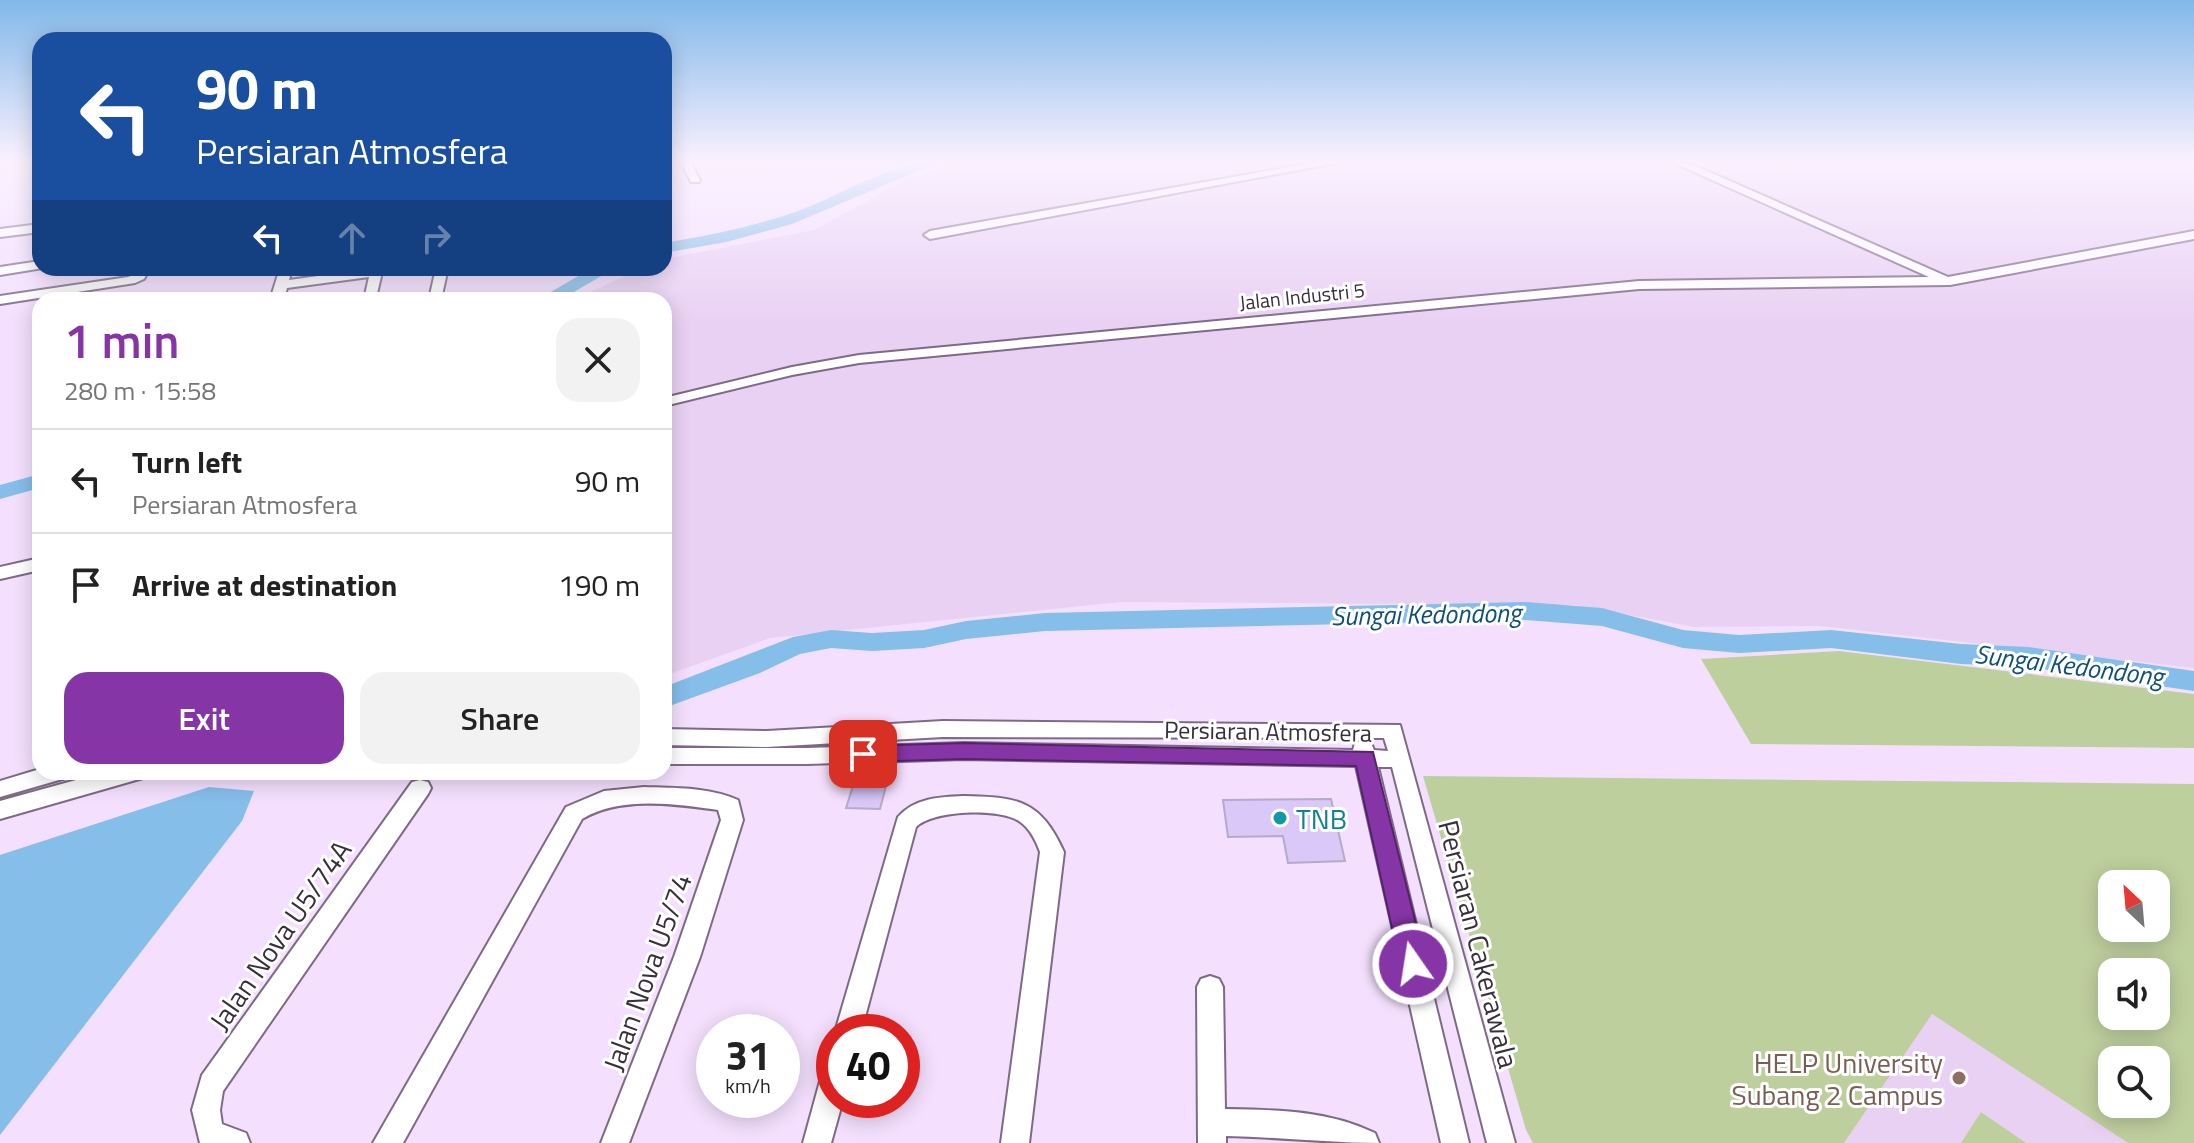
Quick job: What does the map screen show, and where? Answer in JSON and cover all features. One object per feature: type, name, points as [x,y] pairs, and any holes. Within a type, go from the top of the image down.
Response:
[{"type":"street","points":[[930,235],[1034,216]]},
{"type":"street","points":[[1802,216],[1950,281]]},
{"type":"street","points":[[0,233],[32,229]]},
{"type":"street","name":"Jalan Industri 5","points":[[672,400],[792,371],[859,359],[1665,283],[1950,281],[2194,235]]},
{"type":"street","points":[[0,271],[32,266]]},
{"type":"street","points":[[52,292],[140,276]]},
{"type":"street","points":[[280,292],[284,276]]},
{"type":"street","points":[[282,285],[338,276]]},
{"type":"street","points":[[0,300],[32,295]]},
{"type":"street","points":[[0,573],[32,566]]},
{"type":"street","name":"Persiaran Atmosfera","points":[[672,737],[767,739],[943,729],[1393,730],[1401,759],[964,751],[760,757],[672,756]]},
{"type":"street","points":[[1358,730],[1455,1143]]},
{"type":"street","name":"Persiaran Cakerawala","points":[[1401,759],[1501,1143]]},
{"type":"street","points":[[0,789],[32,780]]},
{"type":"street","points":[[0,810],[107,780]]},
{"type":"street","name":"Jalan Nova U5/74A","points":[[236,1143],[211,1135],[205,1121],[205,1103],[212,1084],[420,788]]},
{"type":"street","name":"Jalan Nova U5/74","points":[[387,1143],[574,813],[590,803],[612,798],[701,799],[730,806],[732,820],[687,957],[615,1143]]},
{"type":"street","points":[[853,1014],[906,823],[922,809],[935,807],[1009,807],[1025,813],[1038,826],[1052,852],[1015,1143]]},
{"type":"street","points":[[1210,987],[1212,1133],[1306,1126],[1335,1130],[1365,1143]]},
{"type":"street","points":[[817,1143],[824,1118]]},
{"type":"shaded area","points":[[839,216],[2194,216],[2194,668],[1820,626],[1694,627],[1576,605],[1121,602],[770,638],[672,673],[672,292],[590,292],[625,276],[672,276],[672,257],[814,230]]},
{"type":"shaded area","name":"HELP University Subang 2 Campus","points":[[1932,1013],[2128,1143],[1844,1143]]},
{"type":"green space","points":[[1839,651],[2194,694],[2194,748],[1751,744],[1701,659]]},
{"type":"green space","points":[[1423,776],[2194,784],[2194,1143],[2128,1143],[1932,1014],[1844,1143],[1533,1143],[1526,1130]]},
{"type":"green space","points":[[1981,1112],[2026,1143],[1961,1143]]},
{"type":"water","points":[[209,787],[254,791],[242,821],[0,1135],[0,855]]},
{"type":"building","points":[[853,786],[886,786],[880,809],[846,808]]},
{"type":"building","name":"TNB","points":[[1331,799],[1345,861],[1288,863],[1283,836],[1228,837],[1223,800]]},
{"type":"waterway","points":[[672,247],[726,237],[798,216]]},
{"type":"waterway","points":[[561,292],[591,276]]},
{"type":"waterway","name":"Sungai Kedondong","points":[[0,492],[32,483]]},
{"type":"waterway","name":"Sungai Kedondong","points":[[672,695],[793,646],[831,639],[872,642],[924,639],[966,630],[1045,622],[1526,611],[1602,617],[1683,639],[1739,644],[1831,639],[1961,654],[2028,657],[2194,681]]},
{"type":"place","name":"TNB","points":[[1280,818]]},
{"type":"place","name":"HELP University Subang 2 Campus","points":[[1959,1078]]},
{"type":"route","points":[[863,754],[964,751],[1365,758],[1413,964]]}]
